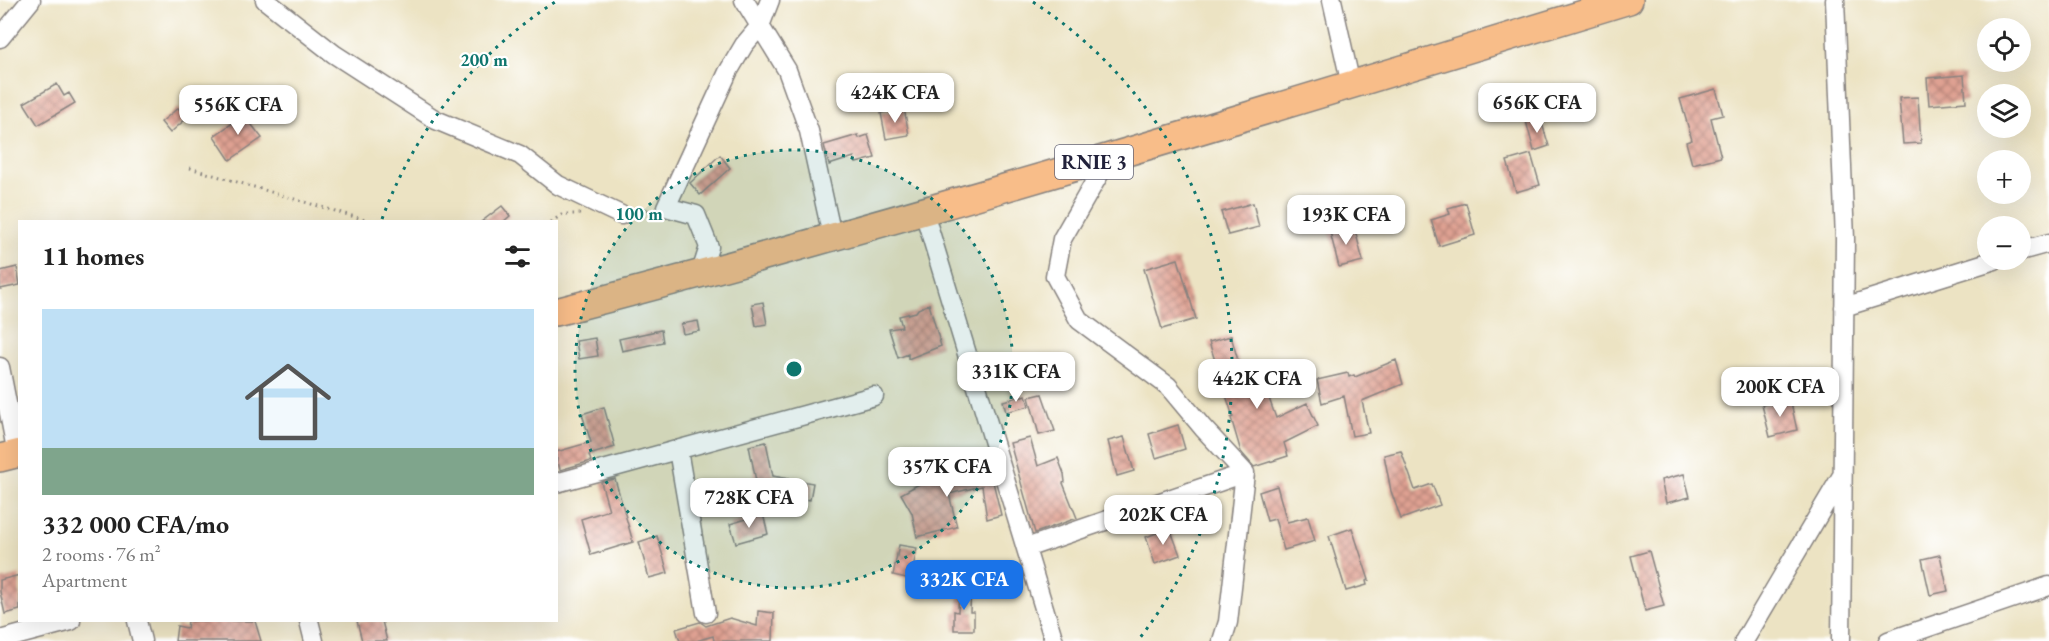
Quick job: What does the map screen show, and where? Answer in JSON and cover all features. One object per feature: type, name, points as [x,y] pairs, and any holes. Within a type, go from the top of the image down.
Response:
[{"type":"highway","name":"RNIE 3","points":[[558,311],[924,212],[1351,86],[1629,0]]},
{"type":"street","points":[[0,38],[31,0]]},
{"type":"street","points":[[265,0],[334,54],[436,120],[520,155],[558,185],[621,215]]},
{"type":"street","points":[[744,0],[787,70],[809,131],[832,237]]},
{"type":"street","points":[[700,274],[709,247],[696,215],[666,207],[728,72],[744,45],[760,26],[770,0]]},
{"type":"street","points":[[1332,0],[1351,86]]},
{"type":"street","points":[[1835,0],[1845,239],[1841,641]]},
{"type":"street","points":[[1109,157],[1062,239],[1055,276],[1079,320],[1168,386],[1245,473],[1228,622],[1222,641]]},
{"type":"street","points":[[924,212],[1054,641]]},
{"type":"street","points":[[2031,249],[2049,243]]},
{"type":"street","points":[[1844,307],[1977,266]]},
{"type":"street","points":[[0,367],[12,455]]},
{"type":"street","points":[[558,482],[874,396]]},
{"type":"street","points":[[678,450],[706,613]]},
{"type":"street","points":[[1026,548],[1245,473]]},
{"type":"street","points":[[1744,641],[1842,477]]},
{"type":"street","points":[[1888,641],[2049,586]]},
{"type":"street","points":[[0,640],[67,622]]},
{"type":"street","points":[[137,622],[142,641]]},
{"type":"street","points":[[309,622],[314,641]]},
{"type":"path","points":[[190,168],[365,220]]},
{"type":"building","points":[[1964,75],[1966,102],[1929,105],[1927,78]]},
{"type":"building","points":[[57,84],[64,96],[69,93],[75,103],[38,125],[24,103]]},
{"type":"building","points":[[1716,89],[1723,115],[1711,118],[1721,157],[1692,164],[1686,142],[1692,140],[1680,99]]},
{"type":"building","points":[[1918,97],[1921,143],[1903,144],[1899,98]]},
{"type":"building","points":[[178,108],[187,118],[170,133],[161,122]]},
{"type":"building","points":[[904,108],[909,135],[886,139],[881,113]]},
{"type":"building","points":[[241,111],[262,138],[230,160],[214,136],[234,122],[231,118]]},
{"type":"building","points":[[1540,117],[1549,146],[1534,151],[1526,121]]},
{"type":"building","points":[[858,135],[859,138],[868,135],[875,158],[856,163],[854,157],[829,165],[824,145]]},
{"type":"building","points":[[1531,154],[1540,185],[1516,192],[1507,161]]},
{"type":"building","points":[[720,155],[730,168],[700,195],[690,183]]},
{"type":"building","points":[[1253,203],[1259,227],[1228,235],[1221,212]]},
{"type":"building","points":[[1466,203],[1475,235],[1439,246],[1431,220],[1450,214],[1448,208]]},
{"type":"building","points":[[502,206],[510,216],[505,220],[484,220]]},
{"type":"building","points":[[1354,226],[1363,261],[1339,267],[1330,232]]},
{"type":"building","points":[[1178,259],[1196,319],[1162,329],[1144,269]]},
{"type":"building","points":[[17,267],[18,285],[0,289],[0,271]]},
{"type":"building","points":[[763,302],[767,324],[756,326],[752,304]]},
{"type":"building","points":[[929,304],[941,346],[908,359],[908,354],[898,358],[889,329],[902,327],[899,316],[916,312]]},
{"type":"building","points":[[698,321],[700,331],[683,334],[681,324]]},
{"type":"building","points":[[661,330],[663,342],[622,351],[619,339]]},
{"type":"building","points":[[1231,336],[1243,378],[1260,373],[1276,418],[1307,403],[1318,426],[1284,443],[1288,456],[1254,467],[1241,452],[1231,418],[1233,417],[1209,342]]},
{"type":"building","points":[[595,338],[598,356],[579,359],[576,341]]},
{"type":"building","points":[[1396,360],[1403,384],[1362,401],[1369,433],[1352,436],[1344,396],[1322,403],[1317,380],[1348,373],[1349,377],[1354,375],[1355,377]]},
{"type":"building","points":[[1042,394],[1055,431],[1039,435],[1029,397]]},
{"type":"building","points":[[1026,395],[1029,406],[1006,412],[1003,401]]},
{"type":"building","points":[[1790,399],[1797,430],[1770,437],[1762,405]]},
{"type":"building","points":[[604,407],[615,447],[589,455],[591,461],[560,470],[558,451],[591,442],[582,414]]},
{"type":"building","points":[[1178,425],[1185,449],[1156,458],[1149,434]]},
{"type":"building","points":[[1124,437],[1134,471],[1117,476],[1108,441]]},
{"type":"building","points":[[1030,438],[1038,466],[1058,458],[1064,474],[1065,482],[1063,483],[1077,518],[1035,533],[1010,443]]},
{"type":"building","points":[[766,442],[773,476],[813,483],[810,500],[777,495],[779,486],[758,491],[749,446]]},
{"type":"building","points":[[1401,451],[1415,490],[1432,484],[1440,505],[1401,519],[1391,491],[1384,455]]},
{"type":"building","points":[[949,465],[953,474],[989,465],[1001,515],[987,519],[982,486],[949,494],[957,527],[917,537],[912,513],[901,494],[921,483],[919,479]]},
{"type":"building","points":[[1684,474],[1690,497],[1666,503],[1661,480]]},
{"type":"building","points":[[615,479],[633,542],[591,555],[581,519],[609,510],[601,482]]},
{"type":"building","points":[[1277,486],[1287,522],[1308,517],[1315,541],[1284,550],[1275,519],[1267,521],[1259,492]]},
{"type":"building","points":[[763,514],[768,534],[736,543],[730,524]]},
{"type":"building","points":[[1170,528],[1180,555],[1155,564],[1146,537]]},
{"type":"building","points":[[1352,528],[1369,580],[1366,581],[1367,585],[1346,591],[1329,536]]},
{"type":"building","points":[[657,536],[668,573],[649,578],[639,542]]},
{"type":"building","points":[[899,545],[917,548],[911,579],[893,575]]},
{"type":"building","points":[[1649,551],[1664,606],[1645,611],[1631,556]]},
{"type":"building","points":[[1940,555],[1948,591],[1930,595],[1922,559]]},
{"type":"building","points":[[18,576],[18,611],[5,614],[0,580]]},
{"type":"building","points":[[959,585],[971,586],[970,612],[974,612],[974,630],[954,630],[954,611],[958,612]]},
{"type":"building","points":[[758,611],[774,613],[773,641],[714,641],[713,636],[696,641],[680,641],[676,629],[700,622],[706,626],[730,618],[757,626]]},
{"type":"building","points":[[188,622],[255,622],[261,641],[175,641],[177,626],[187,628]]},
{"type":"building","points":[[357,622],[382,622],[387,641],[362,641]]}]
